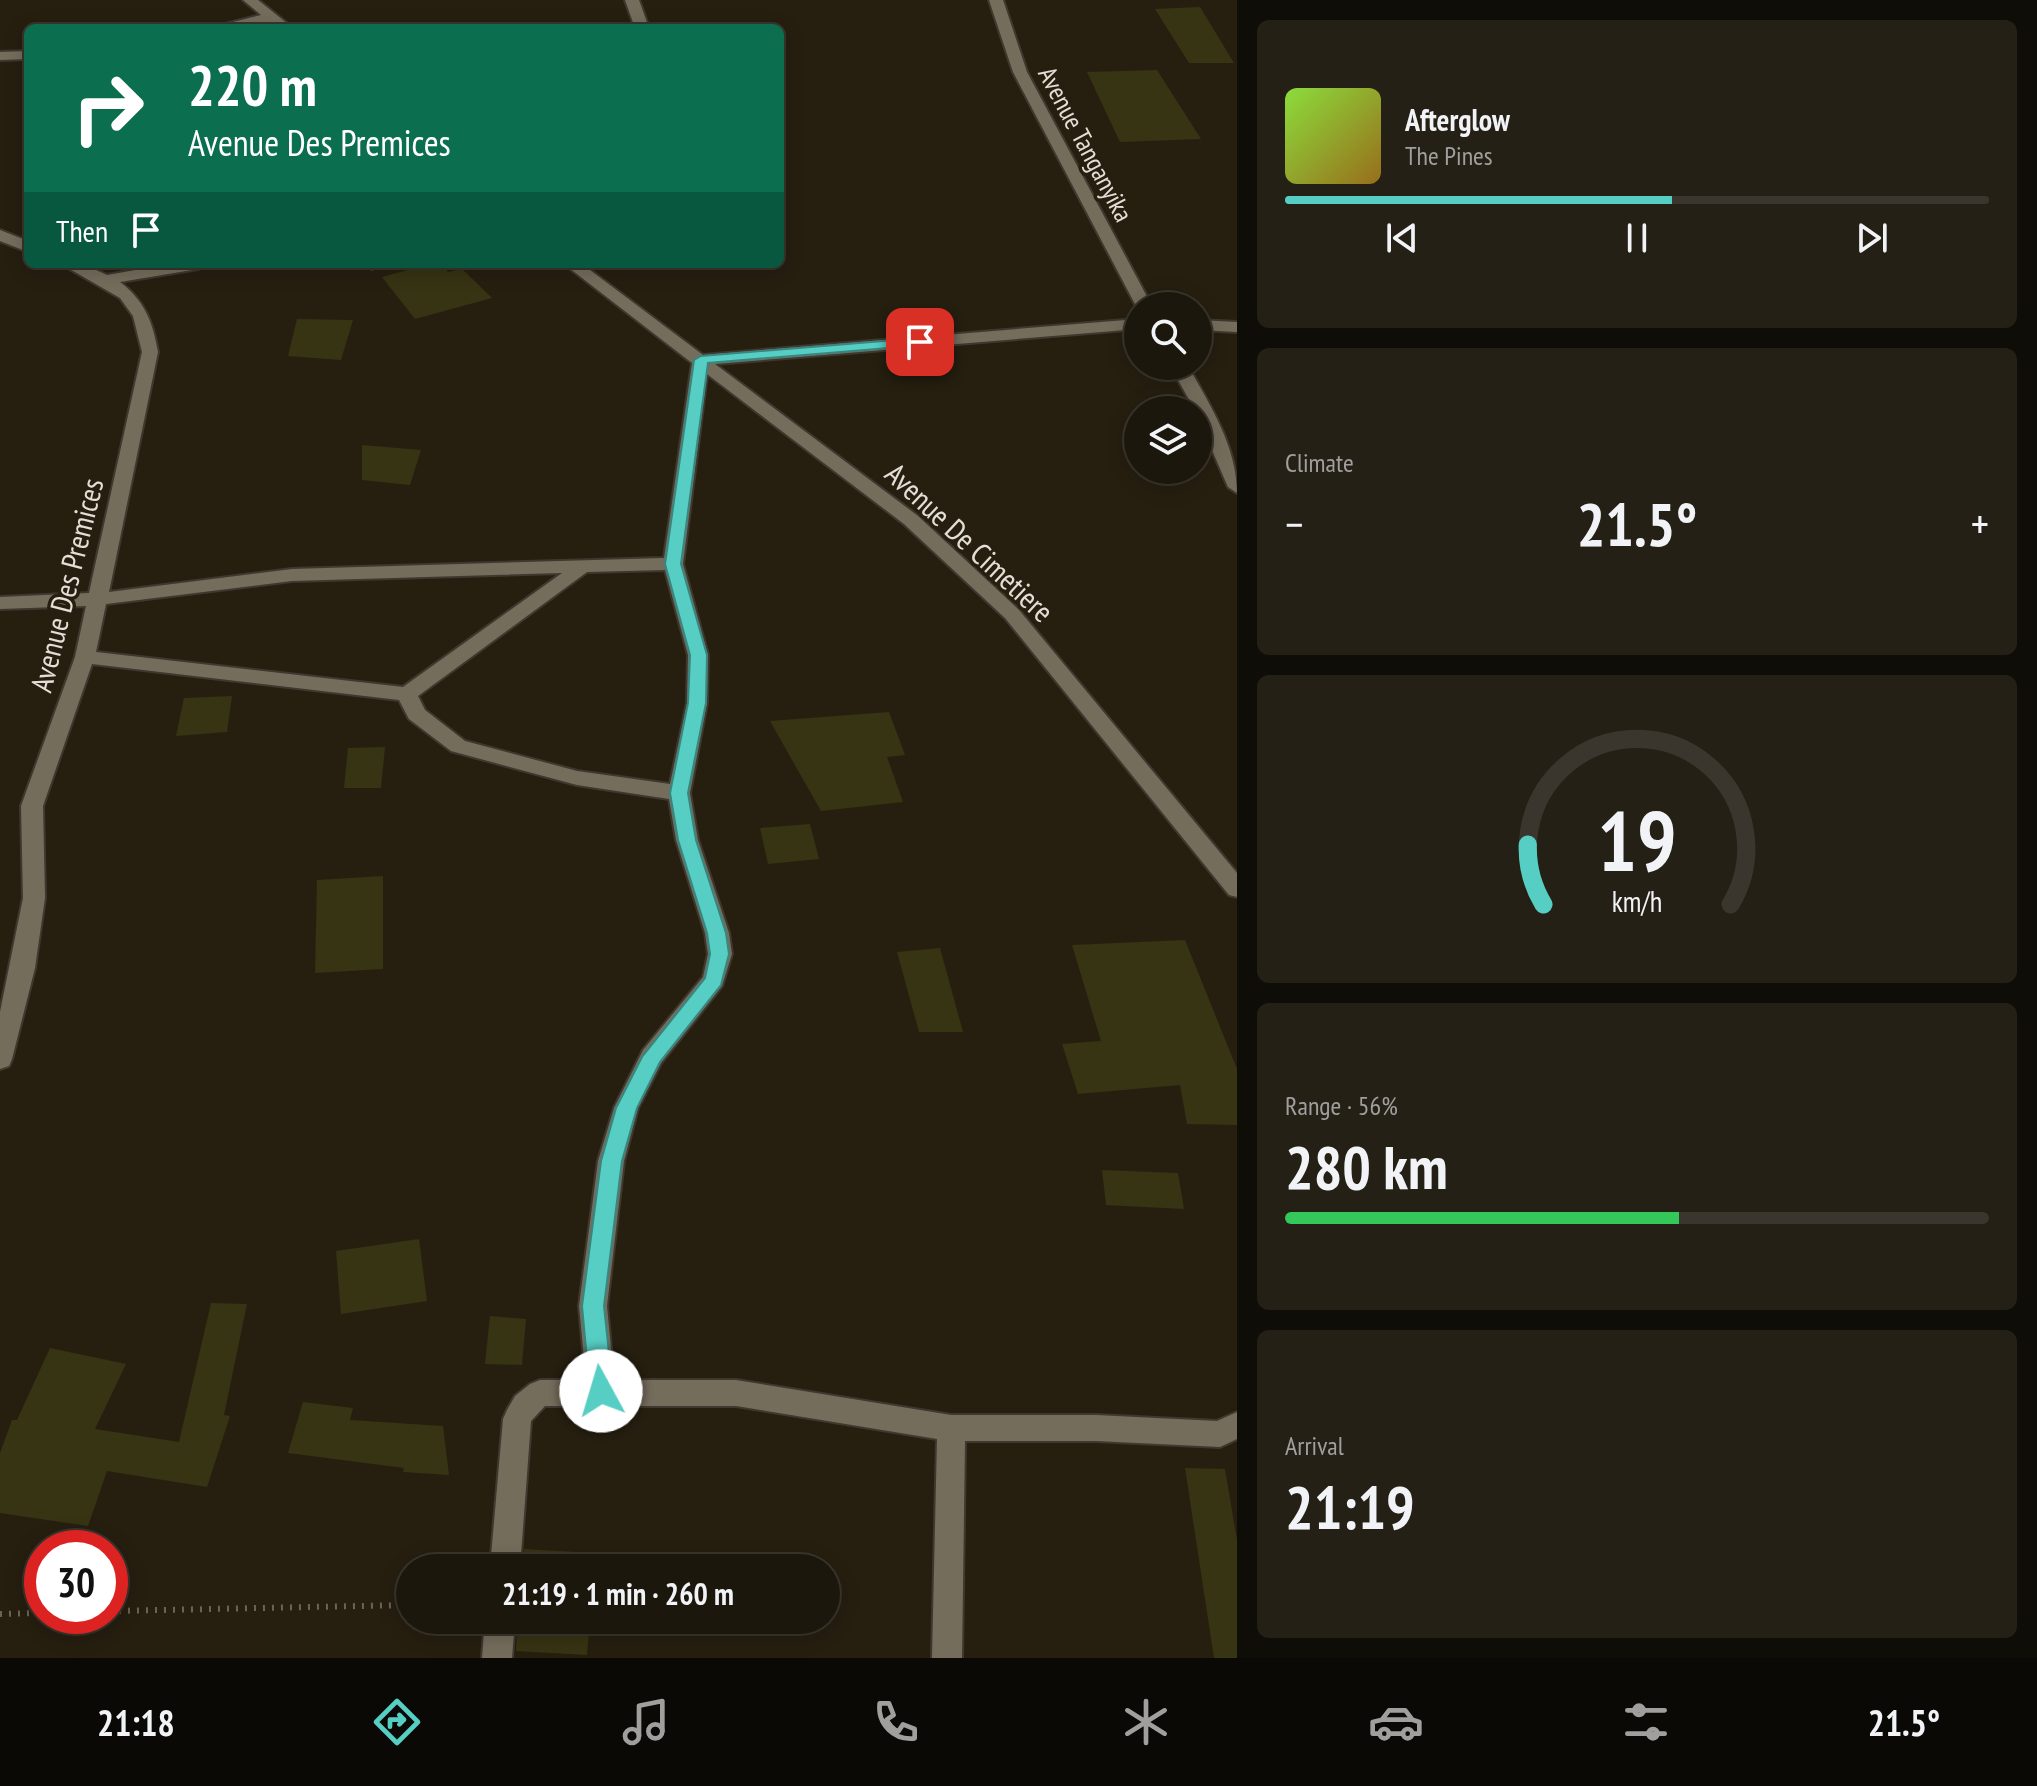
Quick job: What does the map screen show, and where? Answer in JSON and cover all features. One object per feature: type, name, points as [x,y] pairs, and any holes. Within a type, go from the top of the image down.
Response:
[{"type":"street","points":[[250,0],[281,24]]},
{"type":"street","points":[[632,0],[641,24]]},
{"type":"street","name":"Avenue Tanganyika","points":[[996,0],[1020,72],[1137,292]]},
{"type":"street","points":[[237,24],[273,17]]},
{"type":"street","points":[[0,56],[24,55]]},
{"type":"street","points":[[0,235],[24,245]]},
{"type":"street","name":"Avenue Des Premices","points":[[0,1059],[23,968],[34,898],[32,806],[41,773],[85,657],[150,352],[146,321],[130,297],[106,280],[78,268]]},
{"type":"street","points":[[106,280],[175,268]]},
{"type":"street","name":"Avenue De Cimetiere","points":[[577,268],[911,520],[1012,614],[1237,889]]},
{"type":"street","points":[[601,1391],[593,1306],[611,1161],[626,1108],[652,1057],[714,980],[720,954],[717,933],[687,840],[679,793],[697,703],[698,655],[673,564],[701,360],[1124,325]]},
{"type":"street","points":[[1212,326],[1237,327]]},
{"type":"street","points":[[1187,380],[1237,487]]},
{"type":"street","points":[[0,603],[98,599],[292,575],[673,564]]},
{"type":"street","points":[[85,657],[407,694],[580,569]]},
{"type":"street","points":[[407,694],[416,714],[458,746],[577,778],[679,793]]},
{"type":"street","points":[[506,1554],[517,1419],[525,1405],[540,1393],[736,1393],[951,1428],[1096,1428],[1220,1434],[1237,1425]]},
{"type":"street","points":[[947,1658],[951,1428]]},
{"type":"street","points":[[497,1658],[499,1634]]},
{"type":"path","points":[[128,1611],[396,1605]]},
{"type":"path","points":[[0,1614],[24,1613]]},
{"type":"building","points":[[1200,7],[1234,63],[1189,63],[1155,9]]},
{"type":"building","points":[[1157,70],[1201,139],[1120,142],[1087,72]]},
{"type":"building","points":[[415,268],[444,268],[448,272],[462,269],[492,298],[415,319],[382,277]]},
{"type":"building","points":[[297,319],[353,320],[341,360],[288,356]]},
{"type":"building","points":[[362,445],[421,450],[410,485],[362,480]]},
{"type":"building","points":[[232,696],[227,732],[176,736],[184,698]]},
{"type":"building","points":[[889,712],[905,755],[887,757],[903,802],[821,811],[770,721]]},
{"type":"building","points":[[385,747],[381,788],[344,788],[348,748]]},
{"type":"building","points":[[810,824],[819,859],[768,864],[760,828]]},
{"type":"building","points":[[383,876],[383,969],[315,973],[317,880]]},
{"type":"building","points":[[1185,940],[1237,1069],[1237,1125],[1187,1124],[1180,1085],[1078,1094],[1062,1044],[1101,1041],[1072,945]]},
{"type":"building","points":[[940,948],[963,1032],[919,1032],[897,952]]},
{"type":"building","points":[[1102,1170],[1178,1173],[1184,1209],[1106,1205]]},
{"type":"building","points":[[419,1239],[427,1301],[341,1314],[336,1251]]},
{"type":"building","points":[[211,1303],[247,1304],[224,1415],[230,1416],[207,1487],[107,1471],[88,1526],[0,1513],[0,1453],[12,1420],[17,1420],[50,1348],[126,1364],[95,1429],[179,1442]]},
{"type":"building","points":[[490,1316],[526,1319],[522,1365],[485,1364]]},
{"type":"building","points":[[303,1402],[353,1408],[350,1420],[443,1426],[449,1475],[403,1472],[404,1468],[288,1453]]},
{"type":"building","points":[[1185,1468],[1225,1469],[1237,1540],[1237,1658],[1214,1658]]},
{"type":"building","points":[[524,1549],[595,1553],[595,1554],[524,1554]]},
{"type":"building","points":[[517,1634],[589,1634],[587,1655],[516,1651]]},
{"type":"route","points":[[601,1391],[593,1306],[611,1161],[626,1108],[652,1057],[714,980],[720,954],[717,933],[687,840],[679,793],[697,703],[698,655],[673,564],[682,478],[701,360],[920,342]]}]
